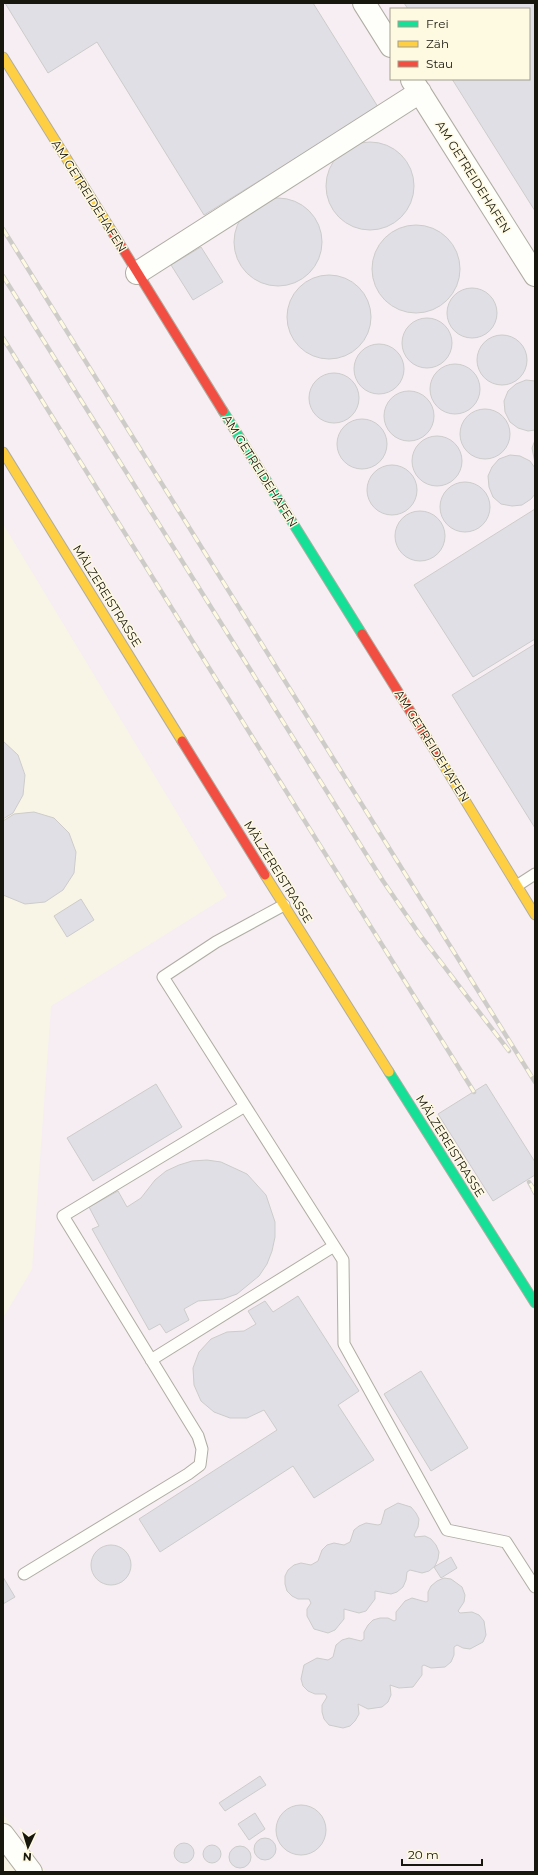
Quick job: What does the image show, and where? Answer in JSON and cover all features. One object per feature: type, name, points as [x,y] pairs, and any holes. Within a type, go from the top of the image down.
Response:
[{"type":"street","points":[[364,3],[390,44]]},
{"type":"street","name":"AM GETREIDEHAFEN","points":[[3,57],[518,885],[535,915]]},
{"type":"street","points":[[137,273],[416,85]]},
{"type":"street","name":"AM GETREIDEHAFEN","points":[[416,85],[535,275]]},
{"type":"street","name":"MÄLZEREISTRASSE","points":[[3,452],[284,905],[535,1303]]},
{"type":"street","points":[[3,1835],[31,1872]]},
{"type":"lane","points":[[518,885],[535,874]]},
{"type":"lane","points":[[284,905],[216,942],[163,977],[343,1260],[344,1344],[447,1530],[506,1542],[535,1587]]},
{"type":"lane","points":[[24,1574],[188,1474],[200,1465],[202,1449],[198,1436],[63,1216],[245,1106]]},
{"type":"lane","points":[[151,1360],[334,1246]]},
{"type":"shaded area","points":[[3,3],[535,3],[535,1872],[46,1872],[3,1814],[3,1318],[32,1269],[51,1006],[227,896],[3,524]]},
{"type":"building","points":[[5,3],[313,3],[378,107],[204,215],[97,42],[48,73]]},
{"type":"building","points":[[404,3],[535,3],[535,211],[453,80],[530,80],[530,8],[407,8]]},
{"type":"building","points":[[370,142],[387,146],[401,155],[410,169],[414,186],[410,203],[401,217],[387,226],[370,230],[353,226],[339,217],[330,203],[326,186],[330,169],[339,155],[353,146]]},
{"type":"building","points":[[278,198],[295,202],[309,211],[318,225],[322,242],[318,259],[309,273],[295,282],[278,286],[261,282],[247,273],[238,259],[234,242],[238,225],[247,211],[261,202]]},
{"type":"building","points":[[416,225],[433,229],[447,238],[456,252],[460,269],[456,286],[447,300],[433,309],[416,313],[399,309],[385,300],[376,286],[372,269],[376,252],[385,238],[399,229]]},
{"type":"building","points":[[201,247],[223,282],[193,300],[171,265]]},
{"type":"building","points":[[329,275],[345,278],[359,287],[368,301],[371,317],[368,333],[359,347],[345,356],[329,359],[313,356],[299,347],[290,333],[287,317],[290,301],[299,287],[313,278]]},
{"type":"building","points":[[467,288],[477,288],[490,295],[497,308],[497,318],[490,331],[477,338],[467,338],[458,334],[451,327],[447,318],[447,308],[451,299],[458,292]]},
{"type":"building","points":[[422,318],[432,318],[445,325],[452,338],[452,348],[445,361],[432,368],[422,368],[413,364],[406,357],[402,348],[402,338],[406,329],[413,322]]},
{"type":"building","points":[[497,335],[507,335],[520,342],[527,355],[527,365],[520,378],[507,385],[497,385],[488,381],[481,374],[477,365],[477,355],[481,346],[488,339]]},
{"type":"building","points":[[374,344],[384,344],[397,351],[404,364],[404,374],[397,387],[384,394],[374,394],[365,390],[358,383],[354,374],[354,364],[358,355],[365,348]]},
{"type":"building","points":[[450,364],[460,364],[473,371],[480,384],[480,394],[473,407],[460,414],[450,414],[441,410],[434,403],[430,394],[430,384],[434,375],[441,368]]},
{"type":"building","points":[[329,373],[339,373],[352,380],[359,393],[359,403],[352,416],[339,423],[329,423],[320,419],[313,412],[309,403],[309,393],[313,384],[320,377]]},
{"type":"building","points":[[526,380],[535,381],[535,430],[528,431],[518,428],[510,422],[505,412],[504,401],[508,391],[516,384]]},
{"type":"building","points":[[404,391],[414,391],[427,398],[434,411],[434,421],[427,434],[414,441],[404,441],[395,437],[388,430],[384,421],[384,411],[388,402],[395,395]]},
{"type":"building","points":[[480,409],[490,409],[503,416],[510,429],[510,439],[503,452],[490,459],[480,459],[471,455],[464,448],[460,439],[460,429],[464,420],[471,413]]},
{"type":"building","points":[[357,419],[367,419],[380,426],[387,439],[387,449],[380,462],[367,469],[357,469],[348,465],[341,458],[337,449],[337,439],[341,430],[348,423]]},
{"type":"building","points":[[432,436],[442,436],[455,443],[462,456],[462,466],[455,479],[442,486],[432,486],[423,482],[416,475],[412,466],[412,456],[416,447],[423,440]]},
{"type":"building","points":[[535,440],[535,463],[532,448]]},
{"type":"building","points":[[510,455],[520,456],[530,461],[535,468],[535,494],[531,499],[522,505],[512,506],[501,504],[493,497],[489,487],[488,476],[492,467],[499,459]]},
{"type":"building","points":[[387,465],[397,465],[410,472],[417,485],[417,495],[410,508],[397,515],[387,515],[378,511],[371,504],[367,495],[367,485],[371,476],[378,469]]},
{"type":"building","points":[[460,482],[470,482],[483,489],[490,502],[490,512],[483,525],[470,532],[460,532],[451,528],[444,521],[440,512],[440,502],[444,493],[451,486]]},
{"type":"building","points":[[535,509],[535,639],[473,677],[414,585]]},
{"type":"building","points":[[415,511],[425,511],[438,518],[445,531],[445,541],[438,554],[425,561],[415,561],[406,557],[399,550],[395,541],[395,531],[399,522],[406,515]]},
{"type":"building","points":[[535,644],[535,828],[452,695]]},
{"type":"building","points":[[3,741],[18,755],[25,775],[23,795],[13,813],[3,819]]},
{"type":"building","points":[[34,812],[54,818],[69,833],[76,852],[74,873],[63,890],[45,902],[25,904],[3,895],[3,821],[14,814]]},
{"type":"building","points":[[81,899],[94,920],[67,937],[54,916]]},
{"type":"building","points":[[156,1084],[182,1127],[93,1181],[67,1138]]},
{"type":"building","points":[[486,1084],[535,1162],[535,1175],[493,1201],[438,1114]]},
{"type":"building","points":[[207,1160],[221,1162],[247,1174],[266,1195],[275,1222],[275,1237],[272,1251],[267,1264],[259,1276],[237,1294],[223,1299],[198,1301],[184,1309],[189,1320],[166,1333],[160,1324],[149,1330],[92,1229],[99,1226],[89,1207],[118,1191],[127,1207],[141,1198],[155,1180],[166,1171],[192,1161]]},
{"type":"building","points":[[298,1296],[359,1391],[338,1405],[374,1460],[314,1498],[293,1466],[160,1552],[139,1519],[277,1430],[264,1410],[247,1418],[230,1418],[214,1412],[201,1401],[194,1385],[193,1368],[199,1352],[211,1339],[227,1332],[244,1331],[256,1324],[248,1311],[265,1301],[273,1312]]},
{"type":"building","points":[[421,1371],[468,1448],[431,1471],[384,1394]]},
{"type":"building","points":[[398,1503],[411,1507],[419,1519],[418,1527],[414,1535],[415,1537],[425,1536],[431,1539],[436,1545],[439,1552],[435,1566],[429,1571],[422,1573],[410,1570],[407,1572],[403,1587],[397,1592],[391,1594],[375,1591],[375,1599],[366,1611],[359,1613],[344,1609],[344,1619],[335,1630],[328,1633],[314,1629],[307,1616],[307,1609],[311,1603],[309,1599],[298,1599],[287,1591],[285,1576],[288,1570],[294,1565],[301,1563],[311,1565],[318,1561],[322,1550],[327,1545],[334,1543],[344,1545],[350,1542],[354,1530],[359,1526],[366,1523],[381,1524],[385,1510]]},
{"type":"building","points":[[111,1545],[119,1547],[125,1551],[129,1557],[131,1565],[129,1573],[125,1579],[119,1583],[111,1585],[103,1583],[97,1579],[93,1573],[91,1565],[93,1557],[97,1551],[103,1547]]},
{"type":"building","points":[[451,1557],[457,1568],[441,1578],[434,1567]]},
{"type":"building","points":[[3,1577],[15,1597],[3,1604]]},
{"type":"building","points":[[444,1578],[451,1579],[462,1587],[465,1595],[464,1602],[458,1611],[460,1613],[472,1612],[479,1615],[484,1621],[486,1635],[483,1642],[470,1649],[457,1645],[454,1647],[454,1655],[451,1662],[445,1667],[431,1668],[424,1665],[422,1666],[422,1675],[413,1687],[399,1688],[390,1685],[391,1695],[388,1702],[382,1707],[368,1709],[358,1704],[359,1714],[350,1726],[343,1728],[329,1725],[324,1719],[322,1712],[322,1705],[327,1697],[325,1694],[315,1694],[308,1691],[303,1686],[301,1679],[304,1665],[317,1658],[328,1660],[333,1657],[336,1645],[342,1640],[349,1638],[361,1641],[364,1639],[364,1632],[368,1625],[373,1620],[388,1618],[394,1621],[396,1620],[396,1612],[405,1601],[412,1598],[426,1602],[428,1601],[428,1592],[431,1586]]},
{"type":"building","points":[[260,1776],[266,1785],[225,1811],[219,1803]]},
{"type":"building","points":[[296,1805],[306,1805],[319,1812],[326,1825],[326,1835],[319,1848],[306,1855],[296,1855],[287,1851],[280,1844],[276,1835],[276,1825],[280,1816],[287,1809]]},
{"type":"building","points":[[255,1813],[265,1829],[249,1840],[238,1824]]},
{"type":"building","points":[[265,1838],[273,1841],[276,1849],[273,1857],[265,1860],[257,1857],[254,1849],[257,1841]]},
{"type":"building","points":[[184,1843],[191,1846],[194,1853],[191,1860],[184,1863],[177,1860],[174,1853],[177,1846]]},
{"type":"building","points":[[212,1845],[218,1848],[221,1854],[218,1860],[212,1863],[206,1860],[203,1854],[206,1848]]},
{"type":"building","points":[[240,1846],[248,1849],[251,1857],[248,1865],[240,1868],[232,1865],[229,1857],[232,1849]]},
{"type":"railway","points":[[3,229],[535,1082]]},
{"type":"railway","points":[[3,276],[383,881],[420,935],[509,1051]]},
{"type":"railway","points":[[3,338],[474,1092]]},
{"type":"railway","points":[[535,1191],[529,1182],[535,1193]]},
{"type":"traffic: fast","points":[[223,411],[362,634]]},
{"type":"traffic: fast","points":[[389,1072],[535,1303]]},
{"type":"traffic: slow","points":[[3,57],[113,233]]},
{"type":"traffic: slow","points":[[3,452],[182,741]]},
{"type":"traffic: slow","points":[[435,751],[535,915]]},
{"type":"traffic: slow","points":[[265,875],[389,1072]]},
{"type":"traffic: jam","points":[[113,233],[223,411]]},
{"type":"traffic: jam","points":[[362,634],[435,751]]},
{"type":"traffic: jam","points":[[182,741],[265,875]]}]
